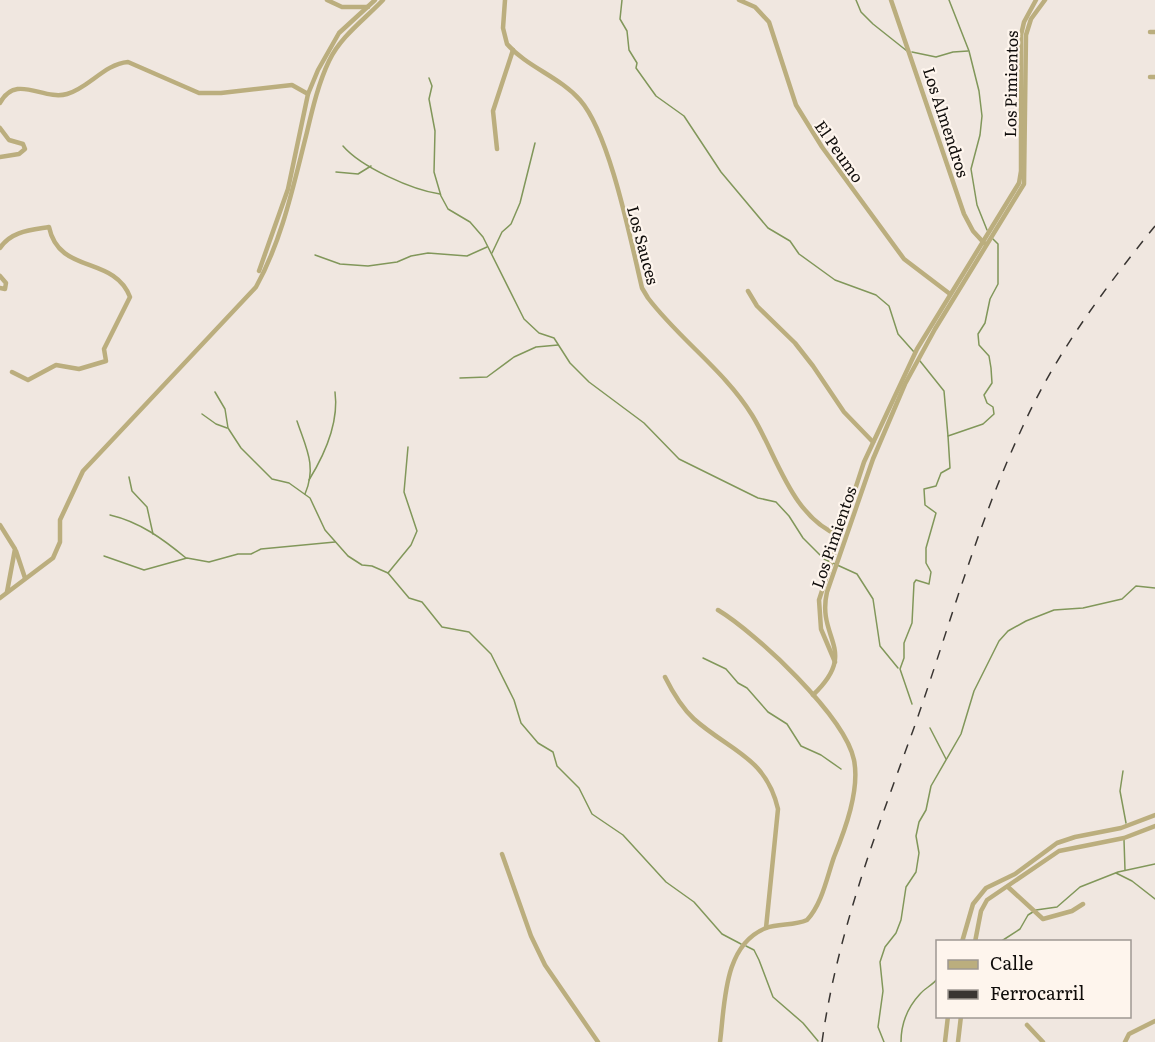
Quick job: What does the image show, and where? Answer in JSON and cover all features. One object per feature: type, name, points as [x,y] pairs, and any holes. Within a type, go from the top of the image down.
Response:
[{"type":"street","points":[[327,0],[342,7],[368,7]]},
{"type":"street","points":[[259,271],[288,189],[308,94],[330,46],[339,33],[375,0]]},
{"type":"street","points":[[0,598],[53,558],[60,542],[60,520],[83,471],[256,287],[288,207],[316,95],[329,61],[342,39],[383,0]]},
{"type":"street","points":[[497,149],[494,111],[513,50],[505,38],[505,0]]},
{"type":"street","name":"El Peumo","points":[[739,0],[755,8],[769,22],[796,105],[822,147],[904,259],[955,297]]},
{"type":"street","name":"Los Almendros","points":[[891,0],[964,214],[984,244]]},
{"type":"street","name":"Los Pimientos","points":[[835,662],[837,653],[826,622],[825,603],[844,538],[891,412],[920,355],[955,297],[1020,178],[1021,35],[1024,22],[1036,0]]},
{"type":"street","name":"Los Pimientos","points":[[835,662],[821,629],[819,608],[822,586],[838,535],[873,442],[917,349],[950,293],[1024,184],[1026,35],[1032,19],[1045,0]]},
{"type":"street","name":"Los Sauces","points":[[513,50],[568,90],[584,106],[607,157],[642,288],[648,298],[743,401],[759,427],[782,477],[797,499],[826,529],[844,538]]},
{"type":"street","points":[[0,103],[4,97],[17,88],[67,94],[116,64],[128,62],[199,93],[221,93],[292,85],[308,94]]},
{"type":"street","points":[[0,128],[9,140],[23,144],[26,149],[19,154],[0,157]]},
{"type":"street","points":[[0,248],[5,240],[25,230],[49,227],[52,240],[63,253],[102,269],[125,284],[130,297],[104,349],[106,361],[79,369],[56,364],[28,380],[12,372]]},
{"type":"street","points":[[0,276],[6,284],[5,289],[0,288]]},
{"type":"street","points":[[748,291],[757,306],[795,343],[844,412],[873,442]]},
{"type":"street","points":[[0,525],[15,549],[25,578]]},
{"type":"street","points":[[7,592],[15,549]]},
{"type":"street","points":[[718,610],[740,624],[813,695],[847,739],[855,762],[852,795],[840,843],[811,915],[801,923],[766,928],[745,943],[735,957],[728,984],[720,1042]]},
{"type":"street","points":[[813,695],[829,679],[835,662]]},
{"type":"street","points":[[665,677],[683,708],[695,720],[760,768],[774,790],[778,809],[766,928]]},
{"type":"street","points":[[963,940],[973,904],[990,886],[1015,874],[1057,843],[1121,828],[1155,815]]},
{"type":"street","points":[[975,940],[981,910],[987,900],[1059,851],[1124,838],[1155,826]]},
{"type":"street","points":[[502,854],[531,936],[545,965],[598,1042]]},
{"type":"street","points":[[990,886],[998,894]]},
{"type":"street","points":[[1008,887],[1043,919],[1072,911],[1083,904]]},
{"type":"street","points":[[539,968],[545,965]]},
{"type":"street","points":[[945,1042],[948,1018]]},
{"type":"street","points":[[958,1042],[961,1018]]},
{"type":"street","points":[[1125,1042],[1129,1034],[1155,1020]]},
{"type":"street","points":[[1027,1025],[1042,1042]]},
{"type":"waterway","points":[[622,0],[620,19],[627,31],[629,50],[637,63],[636,68],[656,96],[684,116],[721,172],[768,228],[790,241],[799,254],[835,280],[876,295],[889,306],[898,334],[914,352]]},
{"type":"waterway","points":[[856,0],[861,12],[907,51]]},
{"type":"waterway","points":[[949,0],[969,51],[979,91],[982,116],[980,135],[971,169],[977,205],[987,230]]},
{"type":"waterway","points":[[912,52],[936,57],[968,51]]},
{"type":"waterway","points":[[429,78],[432,86],[429,99],[435,131],[434,172],[441,196],[448,209],[470,222],[483,237],[524,319],[539,333],[554,338],[570,363],[589,382],[644,423],[679,459],[758,498],[776,502],[789,516],[803,538],[824,559],[857,574],[873,599],[880,646],[898,668]]},
{"type":"waterway","points":[[492,253],[502,232],[511,224],[520,203],[535,143]]},
{"type":"waterway","points":[[343,146],[362,162],[388,176],[416,188],[440,194]]},
{"type":"waterway","points":[[336,172],[358,174],[371,166]]},
{"type":"waterway","points":[[912,704],[900,669],[904,658],[904,643],[912,623],[914,583],[916,580],[929,584],[931,572],[926,563],[926,548],[936,513],[925,505],[924,489],[936,486],[941,473],[950,468],[948,436],[983,424],[994,414],[993,407],[987,403],[984,395],[992,383],[989,356],[979,345],[978,334],[985,323],[990,299],[998,284],[998,244],[993,239]]},
{"type":"waterway","points":[[315,255],[340,264],[368,266],[397,262],[411,256],[428,253],[467,256],[487,247]]},
{"type":"waterway","points":[[460,378],[487,377],[514,357],[536,347],[558,345]]},
{"type":"waterway","points":[[920,361],[944,391],[948,436]]},
{"type":"waterway","points":[[215,392],[225,409],[228,428],[241,448],[272,479],[289,483],[310,498],[325,530],[348,556],[362,565],[372,566],[388,573],[409,598],[422,602],[442,627],[469,632],[491,654],[514,700],[521,723],[538,743],[553,752],[557,766],[579,788],[592,814],[623,835],[666,882],[694,902],[722,934],[741,944]]},
{"type":"waterway","points":[[309,480],[330,438],[335,415],[335,392]]},
{"type":"waterway","points":[[202,414],[216,424],[227,428]]},
{"type":"waterway","points":[[297,421],[307,449],[310,466],[305,494]]},
{"type":"waterway","points":[[388,573],[411,545],[417,531],[404,492],[408,447]]},
{"type":"waterway","points":[[129,477],[132,491],[147,507],[153,534]]},
{"type":"waterway","points":[[110,515],[151,532],[186,558]]},
{"type":"waterway","points":[[104,556],[144,570],[187,558],[209,562],[238,554],[251,554],[261,549],[335,542]]},
{"type":"waterway","points":[[884,1042],[878,1027],[883,991],[880,962],[885,947],[896,933],[901,920],[906,887],[916,872],[919,853],[916,836],[919,822],[926,810],[931,786],[961,734],[974,691],[999,641],[1008,631],[1054,610],[1083,608],[1122,599],[1136,586],[1155,588]]},
{"type":"waterway","points":[[703,658],[726,669],[768,712],[787,724],[801,746],[821,755],[841,769]]},
{"type":"waterway","points":[[930,728],[946,759]]},
{"type":"waterway","points":[[1123,771],[1120,791],[1126,823]]},
{"type":"waterway","points":[[1124,840],[1125,870]]},
{"type":"waterway","points":[[1003,940],[1020,929],[1028,915],[1036,910],[1057,907],[1080,887],[1118,872],[1155,864]]},
{"type":"waterway","points":[[1116,873],[1132,881],[1155,899]]},
{"type":"waterway","points":[[746,946],[754,950],[773,997],[803,1023],[818,1041]]},
{"type":"waterway","points":[[901,1042],[902,1028],[908,1010],[920,994],[936,980]]},
{"type":"railway","points":[[822,1042],[838,961],[860,881],[978,536],[1007,462],[1036,399],[1066,347],[1100,297],[1155,226]]}]
